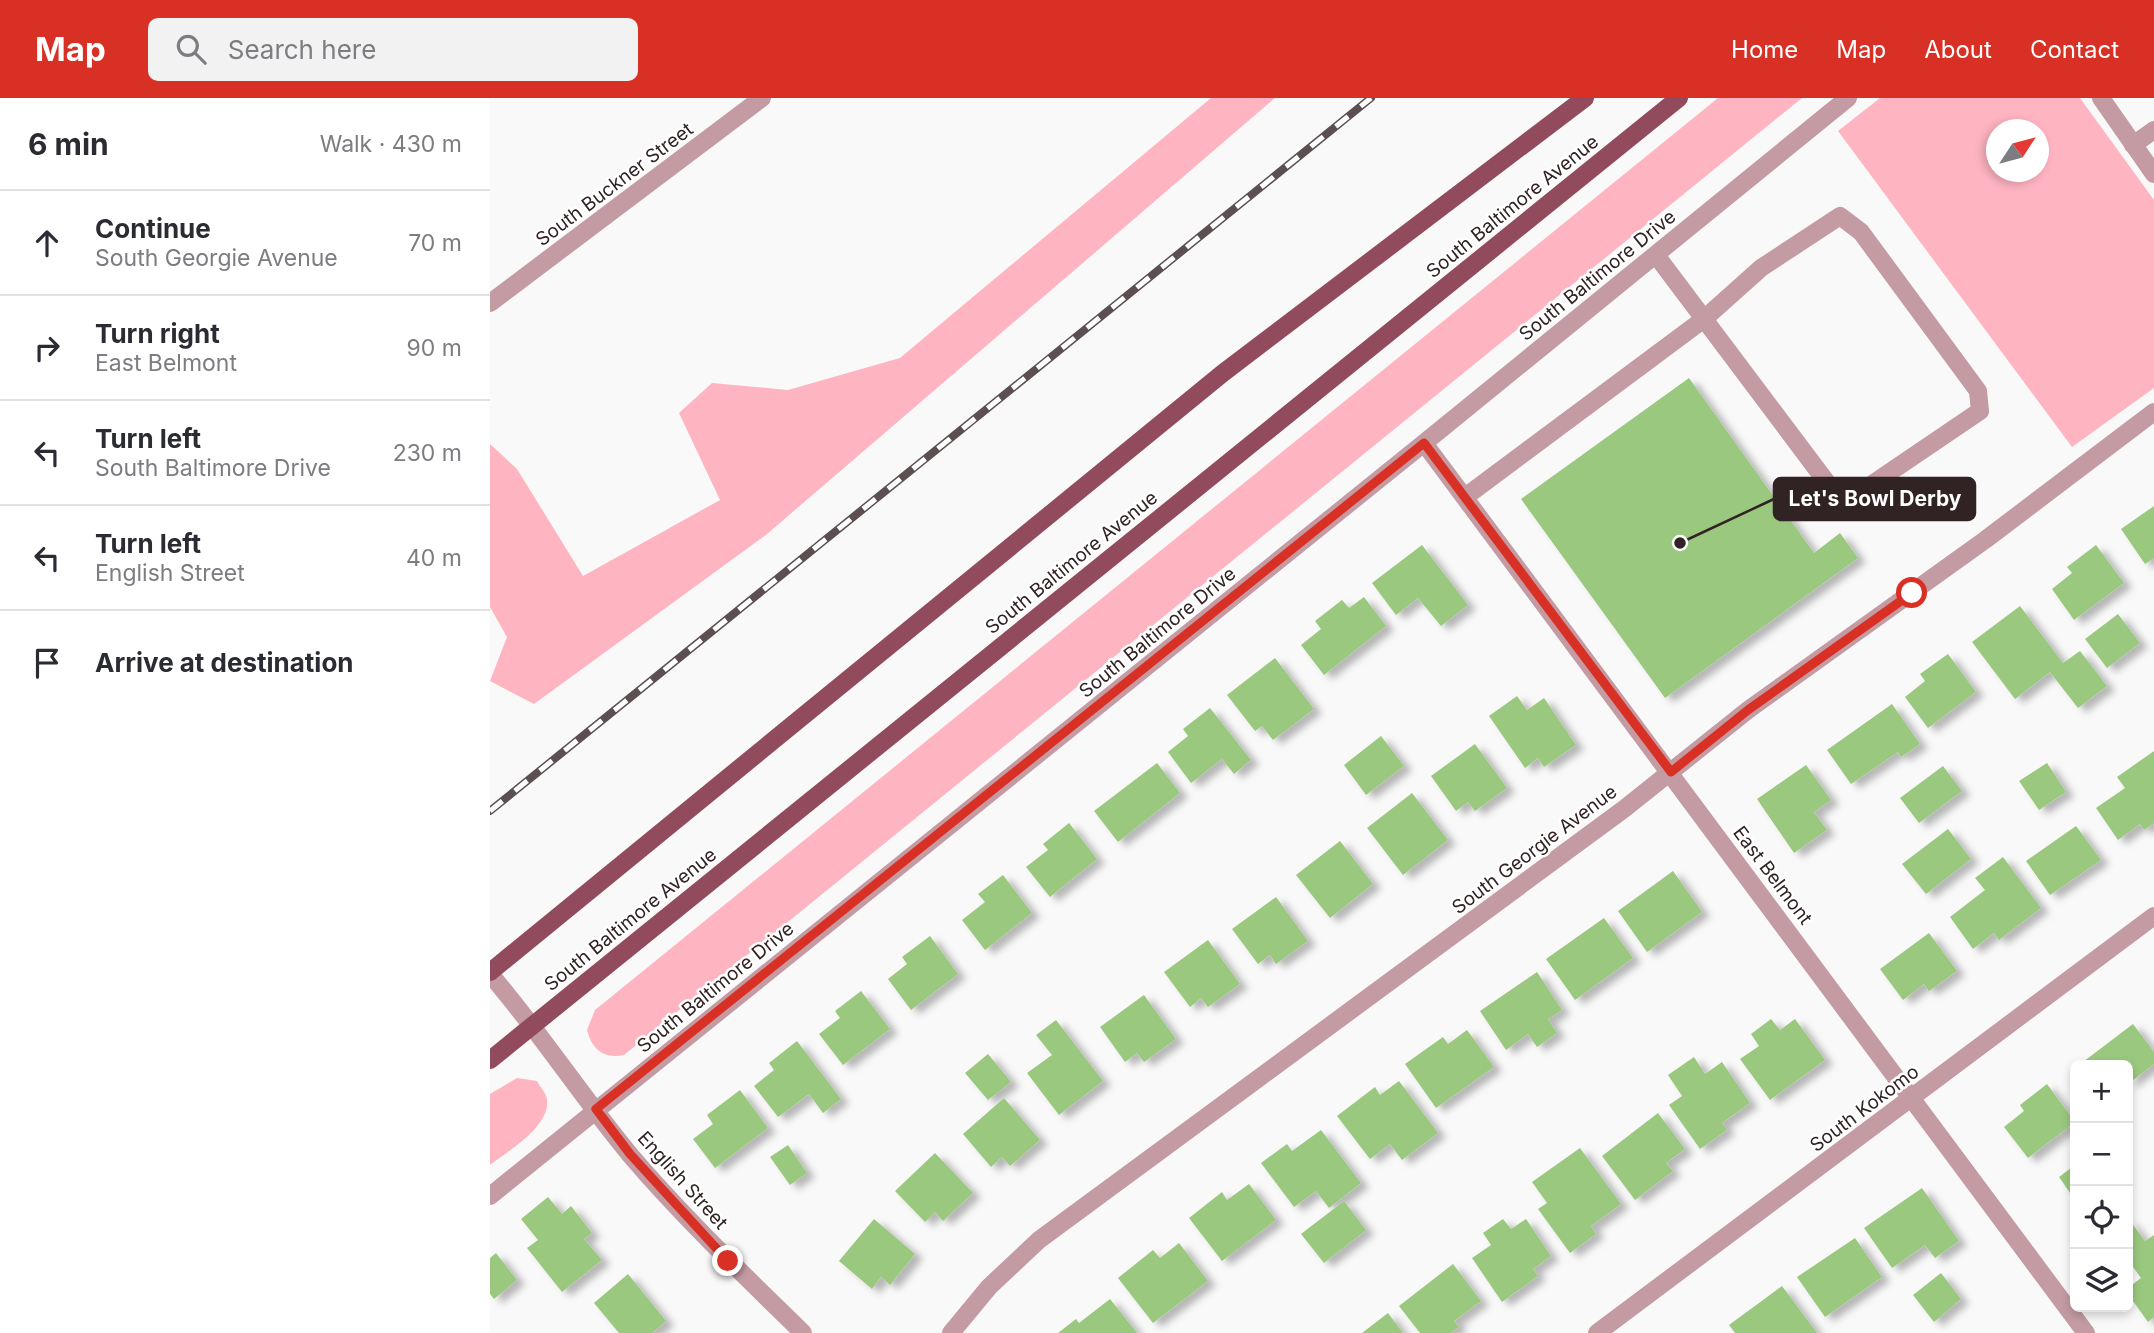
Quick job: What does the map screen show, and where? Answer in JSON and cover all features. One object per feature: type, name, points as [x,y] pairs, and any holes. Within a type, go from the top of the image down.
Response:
[{"type":"main road","name":"South Baltimore Avenue","points":[[490,973],[1223,373],[1585,98]]},
{"type":"main road","name":"South Baltimore Avenue","points":[[490,1060],[1679,98]]},
{"type":"street","name":"South Buckner Street","points":[[490,303],[762,98]]},
{"type":"street","name":"South Baltimore Drive","points":[[490,1196],[1424,443],[1847,98]]},
{"type":"street","points":[[2101,98],[2154,174]]},
{"type":"street","points":[[2133,145],[2154,130]]},
{"type":"street","points":[[1465,497],[1704,319],[1761,268],[1840,216],[1861,232],[1978,391],[1980,411],[1843,504],[1704,319],[1656,254]]},
{"type":"street","name":"South Georgie Avenue","points":[[951,1333],[989,1287],[1039,1240],[1671,772],[1748,710],[1976,546],[2154,412]]},
{"type":"street","name":"East Belmont","points":[[1424,443],[2086,1333]]},
{"type":"street","name":"South Kokomo","points":[[1597,1333],[2154,916]]},
{"type":"street","name":"English Street","points":[[490,973],[533,1025],[630,1154],[699,1231],[803,1333]]},
{"type":"shaded area","points":[[1211,98],[1275,98],[767,534],[534,704],[490,681],[507,637],[490,607],[490,444],[517,469],[583,576],[720,500],[679,413],[712,383],[788,390],[900,358]]},
{"type":"shaded area","points":[[1718,98],[1802,98],[624,1055],[610,1056],[596,1048],[587,1030],[595,1010]]},
{"type":"shaded area","points":[[1880,98],[2080,98],[2154,200],[2154,388],[2072,447],[1838,131]]},
{"type":"shaded area","points":[[517,1078],[537,1081],[547,1098],[546,1110],[535,1129],[490,1165],[490,1094]]},
{"type":"building","points":[[1689,378],[1814,553],[1840,533],[1858,558],[1665,698],[1521,499]]},
{"type":"building","points":[[2154,506],[2154,558],[2145,564],[2121,529]]},
{"type":"building","points":[[1422,545],[1468,605],[1441,626],[1418,598],[1396,615],[1372,583]]},
{"type":"building","points":[[2096,545],[2124,583],[2074,620],[2052,589],[2072,573],[2067,567]]},
{"type":"building","points":[[1364,597],[1386,626],[1324,675],[1301,645],[1321,629],[1315,621],[1342,600],[1349,608]]},
{"type":"building","points":[[2020,606],[2063,663],[2080,651],[2107,686],[2078,708],[2050,672],[2015,699],[1972,642]]},
{"type":"building","points":[[2118,614],[2140,643],[2107,668],[2085,639]]},
{"type":"building","points":[[1948,654],[1976,692],[1928,728],[1905,697],[1925,681],[1920,674]]},
{"type":"building","points":[[1275,658],[1314,709],[1273,740],[1262,726],[1255,731],[1227,695]]},
{"type":"building","points":[[1517,696],[1527,710],[1544,698],[1576,745],[1544,767],[1538,758],[1525,768],[1489,716]]},
{"type":"building","points":[[1892,704],[1920,744],[1901,757],[1898,752],[1851,784],[1827,750]]},
{"type":"building","points":[[1210,708],[1251,760],[1234,774],[1222,759],[1191,783],[1168,752],[1188,736],[1183,729]]},
{"type":"building","points":[[1381,736],[1404,766],[1366,795],[1344,765]]},
{"type":"building","points":[[1475,744],[1507,788],[1475,811],[1468,802],[1456,811],[1431,776]]},
{"type":"building","points":[[2154,751],[2154,823],[2144,830],[2140,824],[2118,840],[2096,808],[2125,788],[2117,777]]},
{"type":"building","points":[[1157,763],[1180,793],[1118,842],[1094,811]]},
{"type":"building","points":[[2047,763],[2066,792],[2039,810],[2019,781]]},
{"type":"building","points":[[1806,765],[1831,800],[1814,812],[1827,830],[1794,853],[1757,799]]},
{"type":"building","points":[[1943,766],[1962,791],[1919,823],[1900,798]]},
{"type":"building","points":[[1412,793],[1448,840],[1403,875],[1367,828]]},
{"type":"building","points":[[1069,823],[1097,859],[1050,897],[1026,867],[1048,850],[1043,844]]},
{"type":"building","points":[[2076,826],[2101,860],[2050,895],[2026,861]]},
{"type":"building","points":[[1948,829],[1971,859],[1926,894],[1902,864]]},
{"type":"building","points":[[1340,841],[1373,884],[1330,918],[1296,875]]},
{"type":"building","points":[[2003,857],[2041,908],[1999,940],[1994,933],[1973,949],[1950,917],[1985,890],[1975,878]]},
{"type":"building","points":[[1673,871],[1702,912],[1647,952],[1618,911]]},
{"type":"building","points":[[1003,875],[1032,913],[985,950],[962,920],[985,902],[978,894]]},
{"type":"building","points":[[1276,897],[1308,941],[1276,964],[1270,955],[1258,964],[1232,929]]},
{"type":"building","points":[[1604,918],[1633,958],[1575,1000],[1546,959]]},
{"type":"building","points":[[1929,933],[1957,971],[1929,991],[1924,984],[1903,1000],[1880,969]]},
{"type":"building","points":[[930,936],[958,974],[911,1010],[888,979],[907,964],[902,957]]},
{"type":"building","points":[[1208,940],[1240,984],[1208,1007],[1201,998],[1190,1007],[1164,972]]},
{"type":"building","points":[[1537,972],[1562,1010],[1548,1019],[1557,1033],[1537,1047],[1528,1034],[1506,1050],[1480,1011]]},
{"type":"building","points":[[861,991],[890,1029],[843,1065],[819,1034],[840,1018],[835,1011]]},
{"type":"building","points":[[1144,995],[1176,1039],[1144,1062],[1137,1053],[1125,1062],[1100,1027]]},
{"type":"building","points":[[1771,1019],[1780,1030],[1795,1019],[1825,1060],[1770,1100],[1740,1059],[1759,1046],[1751,1034]]},
{"type":"building","points":[[1056,1020],[1103,1081],[1059,1115],[1027,1073],[1052,1055],[1036,1035]]},
{"type":"building","points":[[2133,1024],[2154,1052],[2154,1064],[2133,1080],[2133,1060],[2086,1060]]},
{"type":"building","points":[[1467,1030],[1494,1067],[1436,1108],[1405,1064],[1443,1037],[1448,1044]]},
{"type":"building","points":[[797,1041],[841,1099],[823,1113],[809,1094],[778,1117],[754,1086],[774,1070],[769,1063]]},
{"type":"building","points":[[988,1054],[1011,1082],[988,1100],[965,1073]]},
{"type":"building","points":[[1694,1057],[1705,1074],[1722,1062],[1750,1103],[1722,1123],[1727,1130],[1700,1149],[1669,1105],[1682,1096],[1668,1075]]},
{"type":"building","points":[[1399,1081],[1438,1133],[1402,1160],[1390,1144],[1370,1159],[1337,1116],[1375,1087],[1380,1095]]},
{"type":"building","points":[[2047,1084],[2070,1115],[2070,1126],[2028,1158],[2004,1127],[2024,1111],[2020,1105]]},
{"type":"building","points":[[740,1090],[768,1128],[715,1168],[693,1139],[713,1124],[707,1115]]},
{"type":"building","points":[[1004,1098],[1040,1140],[1010,1166],[1002,1157],[991,1167],[963,1134]]},
{"type":"building","points":[[1658,1113],[1685,1149],[1666,1163],[1673,1171],[1635,1200],[1602,1156]]},
{"type":"building","points":[[1321,1130],[1361,1183],[1329,1208],[1316,1191],[1294,1207],[1261,1163],[1287,1144],[1292,1151]]},
{"type":"building","points":[[788,1145],[807,1173],[790,1185],[770,1157]]},
{"type":"building","points":[[1580,1148],[1621,1204],[1591,1226],[1596,1234],[1570,1253],[1538,1209],[1547,1203],[1532,1182]]},
{"type":"building","points":[[935,1153],[973,1193],[943,1221],[935,1212],[925,1222],[895,1191]]},
{"type":"building","points":[[2070,1169],[2070,1193],[2059,1177]]},
{"type":"building","points":[[1249,1184],[1276,1220],[1222,1261],[1189,1218],[1222,1192],[1227,1200]]},
{"type":"building","points":[[1922,1188],[1959,1241],[1935,1258],[1925,1245],[1892,1268],[1864,1228]]},
{"type":"building","points":[[548,1197],[562,1214],[571,1206],[592,1233],[584,1239],[602,1260],[562,1292],[527,1248],[538,1240],[521,1219]]},
{"type":"building","points":[[1344,1201],[1366,1230],[1324,1263],[1301,1234]]},
{"type":"building","points":[[874,1219],[915,1254],[890,1285],[881,1277],[872,1289],[839,1261]]},
{"type":"building","points":[[1503,1219],[1511,1229],[1526,1219],[1551,1256],[1533,1269],[1538,1276],[1502,1302],[1472,1258],[1491,1245],[1483,1233]]},
{"type":"building","points":[[2133,1225],[2145,1241],[2154,1235],[2154,1317],[2148,1322],[2133,1301],[2133,1284],[2141,1278],[2133,1267]]},
{"type":"building","points":[[1855,1238],[1882,1277],[1825,1317],[1797,1277]]},
{"type":"building","points":[[1179,1243],[1208,1281],[1153,1323],[1118,1278],[1153,1250],[1160,1258]]},
{"type":"building","points":[[496,1253],[517,1280],[494,1299],[490,1294],[490,1258]]},
{"type":"building","points":[[1453,1264],[1481,1301],[1454,1321],[1459,1327],[1451,1333],[1420,1333],[1399,1306]]},
{"type":"building","points":[[1941,1273],[1961,1299],[1934,1322],[1913,1295]]},
{"type":"building","points":[[628,1274],[666,1321],[652,1333],[619,1333],[594,1303]]},
{"type":"building","points":[[1782,1286],[1817,1333],[1735,1333],[1729,1325]]},
{"type":"building","points":[[1110,1299],[1137,1333],[1058,1333],[1076,1319],[1079,1323]]},
{"type":"building","points":[[1388,1313],[1403,1333],[1362,1333]]},
{"type":"railway","points":[[490,811],[1371,98]]},
{"type":"place","name":"Let's Bowl Derby","points":[[1680,543]]},
{"type":"route","points":[[728,1261],[630,1154],[596,1109],[1424,443],[1671,772],[1748,710],[1912,593]]}]
